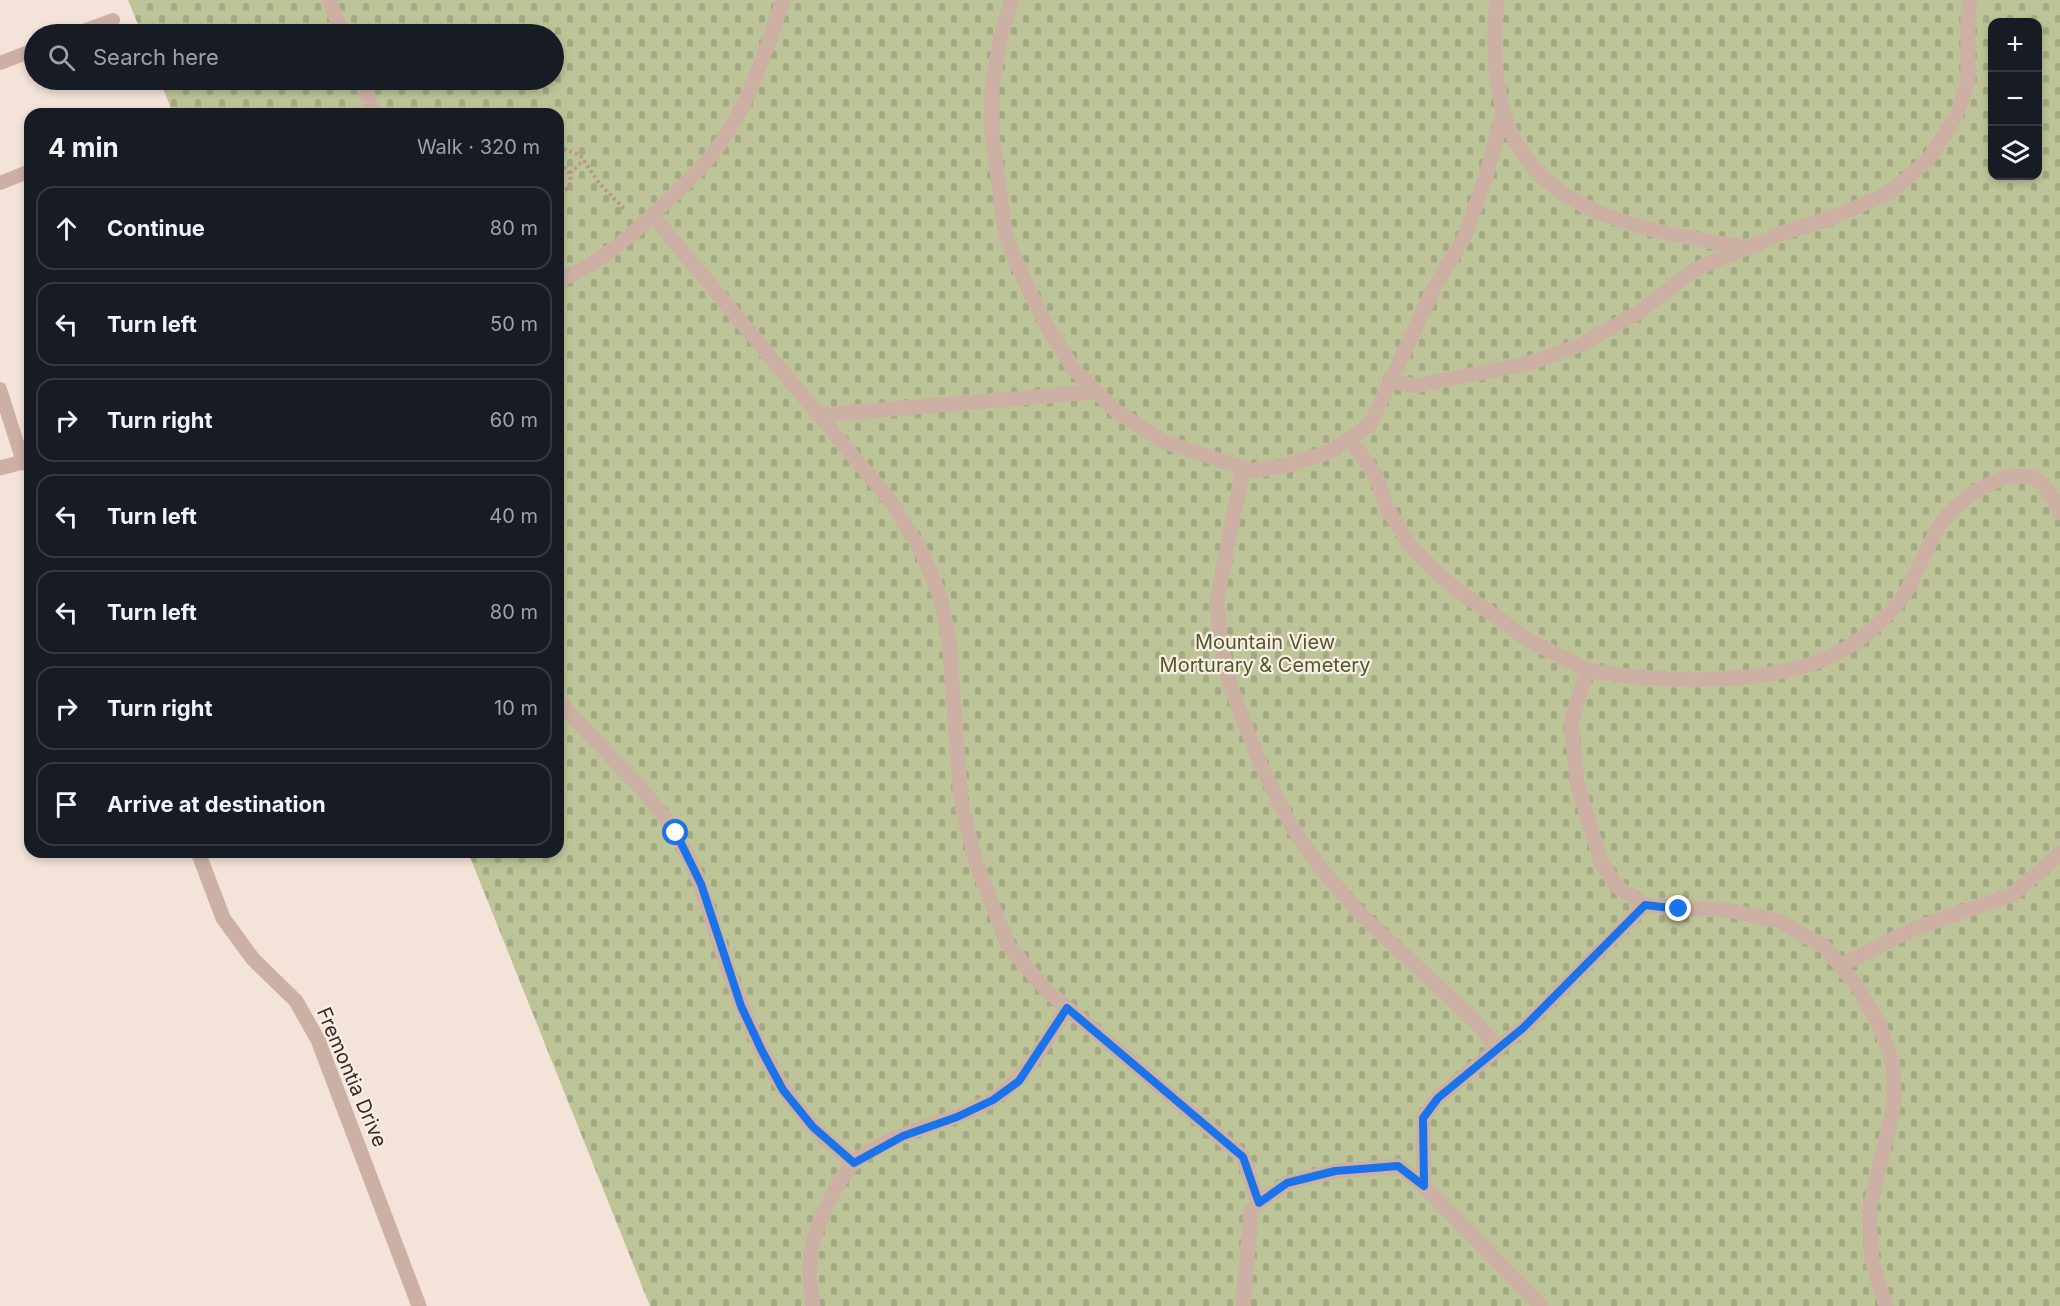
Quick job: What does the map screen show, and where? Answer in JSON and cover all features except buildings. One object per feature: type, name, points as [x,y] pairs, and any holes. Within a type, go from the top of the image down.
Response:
[{"type":"street","points":[[329,0],[339,24]]},
{"type":"street","points":[[564,277],[615,248],[652,215],[710,156],[732,120],[763,57],[783,0]]},
{"type":"street","points":[[1012,0],[1000,39],[992,89],[992,134],[1006,237],[1049,330],[1073,368],[1118,412],[1165,442],[1251,471],[1285,466],[1329,452],[1370,425],[1434,288],[1465,236],[1487,173],[1504,111]]},
{"type":"street","points":[[1497,0],[1494,53],[1499,94],[1511,131],[1528,165],[1556,190],[1589,210],[1623,224],[1746,247]]},
{"type":"street","points":[[1391,381],[1415,386],[1530,363],[1580,345],[1636,314],[1694,270],[1746,247],[1834,217],[1891,192],[1929,159],[1956,116],[1968,83],[1968,15],[1971,0]]},
{"type":"street","points":[[365,90],[373,108]]},
{"type":"street","points":[[652,215],[893,504],[922,553],[940,596],[950,639],[961,802],[976,863],[1008,945],[1045,989],[1243,1157],[1259,1203]]},
{"type":"street","points":[[819,416],[1097,392]]},
{"type":"street","points":[[1350,439],[1377,478],[1386,506],[1411,547],[1452,586],[1527,639],[1587,670],[1620,676],[1745,678],[1793,670],[1834,655],[1868,632],[1897,604],[1925,557],[1940,524],[1961,502],[1984,487],[2008,477],[2033,478],[2049,491],[2060,513]]},
{"type":"street","points":[[0,468],[24,464]]},
{"type":"street","points":[[1243,468],[1218,600],[1220,636],[1230,685],[1260,763],[1288,822],[1323,871],[1360,914],[1474,1020],[1498,1048]]},
{"type":"street","points":[[1587,670],[1571,722],[1577,782],[1601,862],[1616,886],[1645,905],[1731,911],[1779,921],[1825,947],[1857,986],[1879,1024],[1893,1065],[1894,1105],[1869,1211],[1872,1260],[1886,1306]]},
{"type":"street","points":[[564,706],[610,753],[676,833],[701,884],[741,1006],[783,1090],[813,1127],[854,1163]]},
{"type":"street","points":[[1840,966],[1911,930],[2013,894],[2060,853]]},
{"type":"street","name":"Fremontia Drive","points":[[200,858],[223,918],[253,959],[296,1001],[318,1040],[419,1306]]},
{"type":"street","points":[[1424,1186],[1423,1118],[1438,1098],[1545,1006],[1645,905]]},
{"type":"street","points":[[813,1306],[807,1272],[813,1233],[834,1191],[854,1163],[903,1136],[957,1117],[993,1100],[1019,1081],[1067,1008]]},
{"type":"street","points":[[1243,1306],[1251,1211],[1259,1203],[1287,1183],[1335,1171],[1398,1166],[1424,1186],[1541,1306]]},
{"type":"lane","points":[[102,24],[113,20]]},
{"type":"lane","points":[[0,63],[24,54]]},
{"type":"lane","points":[[0,183],[24,173]]},
{"type":"lane","points":[[0,389],[24,456]]},
{"type":"path","points":[[564,148],[580,155],[599,183],[640,226]]},
{"type":"path","points":[[564,191],[568,188],[570,173],[583,161]]},
{"type":"path","points":[[564,169],[570,173]]},
{"type":"green space","name":"Mountain View Morturary & Cemetery","points":[[128,0],[2060,0],[2060,1306],[650,1306],[470,858],[564,858],[564,108],[171,108],[164,90],[564,90],[564,24],[138,24]]},
{"type":"route","points":[[676,833],[701,884],[741,1006],[783,1090],[813,1127],[854,1163],[903,1136],[957,1117],[993,1100],[1019,1081],[1067,1008],[1243,1157],[1259,1203],[1287,1183],[1335,1171],[1398,1166],[1424,1186],[1423,1118],[1438,1098],[1523,1028],[1645,905],[1679,909]]}]
